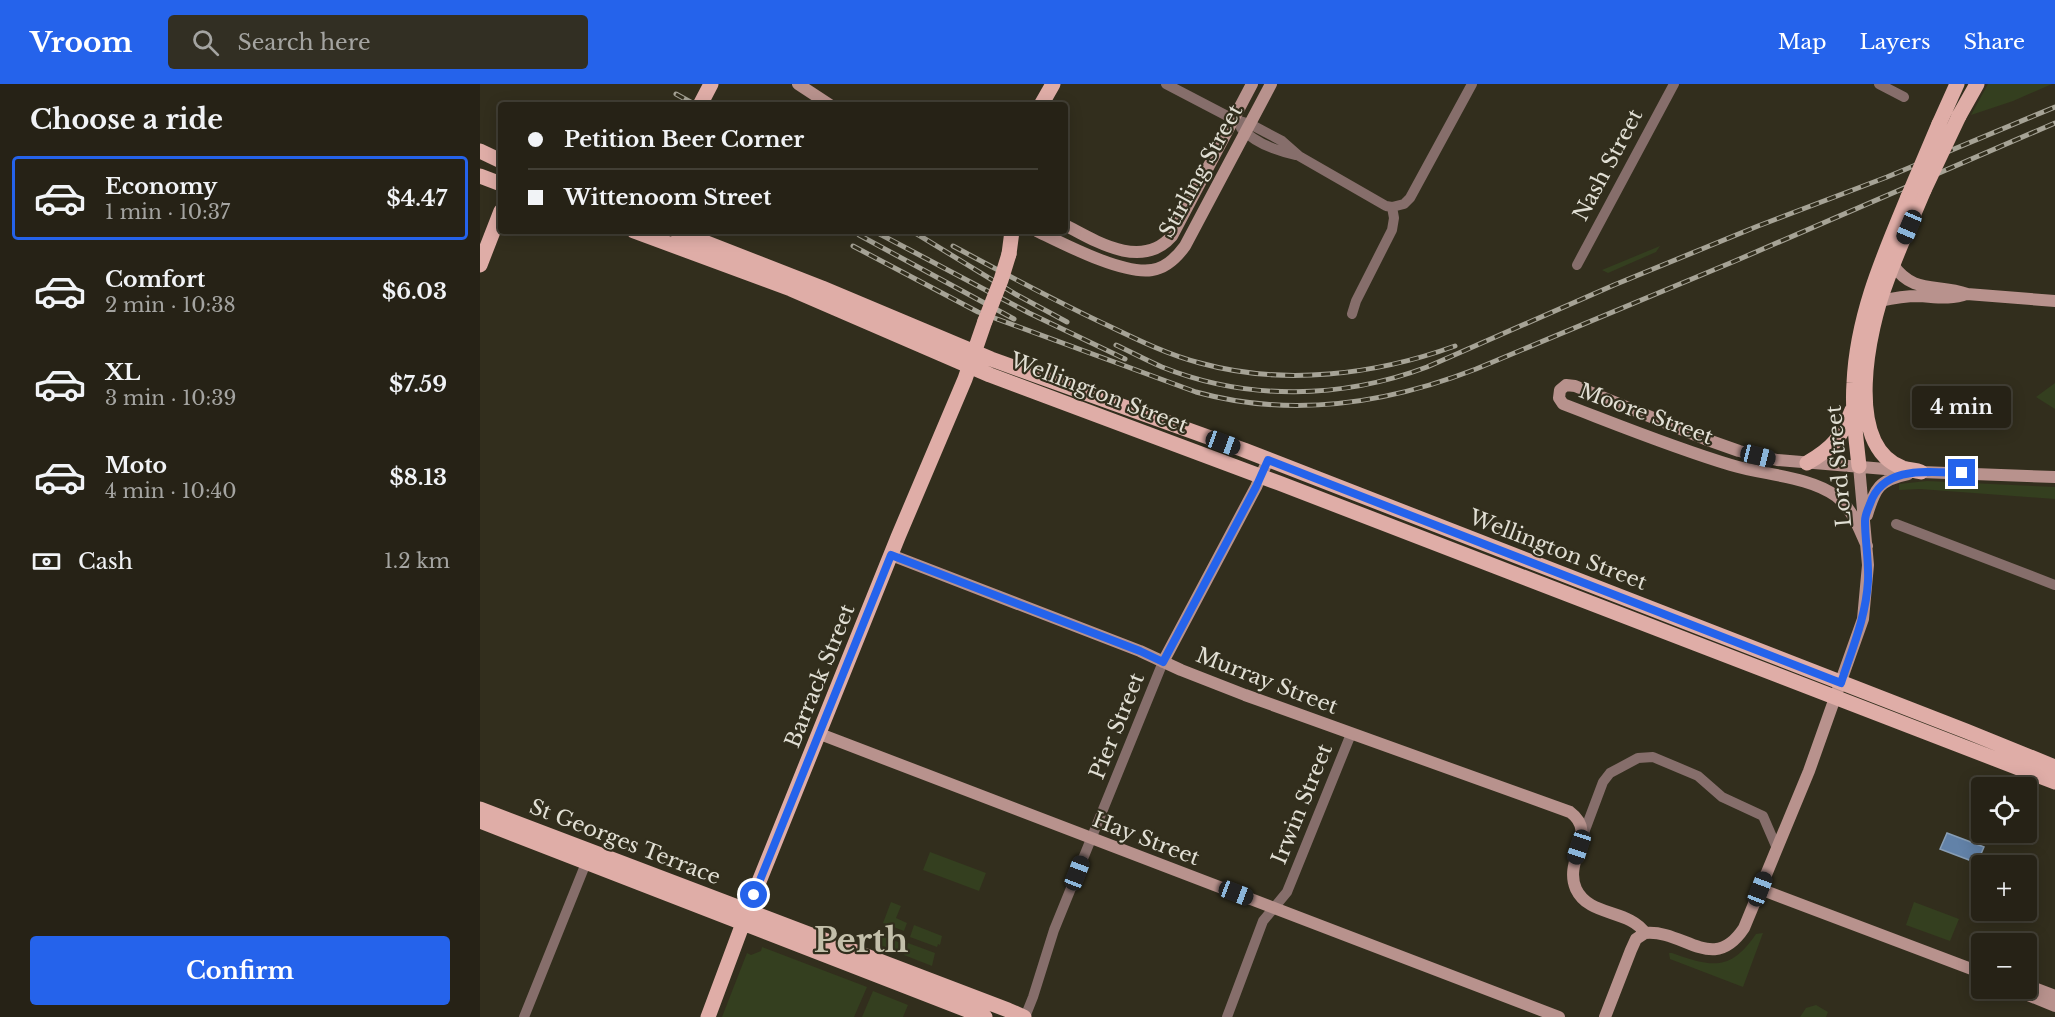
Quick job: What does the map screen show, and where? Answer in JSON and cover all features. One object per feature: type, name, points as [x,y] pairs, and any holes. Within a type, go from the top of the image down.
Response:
[{"type":"main road","points":[[702,102],[711,84]]},
{"type":"main road","points":[[798,84],[825,102]]},
{"type":"main road","points":[[1043,102],[1053,84]]},
{"type":"main road","name":"Stirling Street","points":[[1068,226],[1094,239],[1134,253],[1151,251],[1164,244],[1172,236],[1252,84]]},
{"type":"main road","name":"Stirling Street","points":[[1043,234],[1122,267],[1144,271],[1157,269],[1170,262],[1185,246],[1271,84]]},
{"type":"main road","name":"Lord Street","points":[[1776,846],[1809,771],[1863,619],[1868,583],[1868,546],[1854,406],[1855,365],[1865,311],[1874,279],[1957,84]]},
{"type":"main road","name":"Lord Street","points":[[1921,472],[1902,467],[1890,460],[1875,444],[1869,430],[1866,410],[1866,375],[1870,344],[1880,302],[1893,265],[1924,190],[1977,84]]},
{"type":"main road","points":[[480,151],[498,160]]},
{"type":"main road","points":[[1196,190],[1207,190],[1219,172],[1227,167]]},
{"type":"main road","points":[[480,176],[498,183]]},
{"type":"main road","points":[[480,265],[498,219]]},
{"type":"main road","name":"Wellington Street","points":[[642,234],[972,358],[1261,476],[2055,782]]},
{"type":"main road","name":"Wellington Street","points":[[684,234],[822,288],[972,358],[1268,460],[2055,767]]},
{"type":"main road","name":"Barrack Street","points":[[708,1017],[891,555],[972,358],[1002,280],[1012,234]]},
{"type":"main road","points":[[1893,265],[1901,276],[1916,285],[1955,290],[1967,294],[2055,301]]},
{"type":"main road","points":[[1880,302],[1898,297],[1954,298],[1967,294]]},
{"type":"main road","name":"Moore Street","points":[[1868,546],[1851,512],[1833,494],[1813,485],[1734,466],[1700,455],[1563,404],[1558,398],[1558,393],[1566,385],[1575,386],[1635,412],[1739,451],[1777,460],[1921,472]]},
{"type":"main road","points":[[1807,463],[1823,454],[1840,437],[1854,406]]},
{"type":"main road","name":"Pier Street","points":[[1163,662],[1268,460]]},
{"type":"main road","points":[[1865,519],[1873,494],[1880,484],[1893,478],[1921,472],[2055,477]]},
{"type":"main road","name":"Murray Street","points":[[891,555],[1351,734],[1570,812],[1581,822],[1582,838]]},
{"type":"main road","name":"Hay Street","points":[[820,734],[1559,1017]]},
{"type":"main road","name":"St Georges Terrace","points":[[480,809],[985,1017]]},
{"type":"main road","name":"St Georges Terrace","points":[[480,821],[586,863],[1024,1017]]},
{"type":"main road","points":[[1582,838],[1572,868],[1572,876],[1578,893],[1595,908],[1635,923],[1645,933]]},
{"type":"main road","points":[[1605,1017],[1636,939],[1645,933],[1661,933],[1702,949],[1722,948],[1733,942],[1744,928],[1776,846]]},
{"type":"main road","points":[[1760,889],[1971,969]]},
{"type":"main road","points":[[2037,993],[2053,1004]]},
{"type":"main road","points":[[2037,998],[2053,1004]]},
{"type":"street","points":[[1166,84],[1248,128],[1282,141],[1299,156],[1386,206],[1392,207],[1404,204],[1410,198],[1472,84]]},
{"type":"street","name":"Nash Street","points":[[1577,265],[1674,84]]},
{"type":"street","points":[[1880,84],[1904,97]]},
{"type":"street","points":[[1352,314],[1356,300],[1392,230],[1394,218],[1392,207]]},
{"type":"street","points":[[1896,524],[2055,585]]},
{"type":"street","name":"Pier Street","points":[[1024,1017],[1033,998],[1054,930],[1163,662]]},
{"type":"street","name":"Irwin Street","points":[[1227,1017],[1263,921],[1287,892],[1351,734]]},
{"type":"street","points":[[1582,838],[1604,782],[1610,773],[1638,758],[1646,757],[1698,776],[1722,798],[1763,816],[1776,846]]},
{"type":"street","points":[[524,1017],[586,863]]},
{"type":"green space","points":[[1988,84],[2052,84],[2013,101],[1971,115]]},
{"type":"green space","points":[[1660,246],[1656,252],[1608,273],[1602,270]]},
{"type":"green space","points":[[2055,383],[2055,409],[2036,397]]},
{"type":"green space","points":[[1927,481],[2055,487],[2055,499],[1920,489],[1899,490],[1899,484]]},
{"type":"green space","points":[[930,852],[986,873],[979,891],[923,870]]},
{"type":"green space","points":[[891,902],[901,906],[896,918],[907,923],[904,931],[883,923]]},
{"type":"green space","points":[[1914,902],[1959,919],[1950,941],[1906,925]]},
{"type":"green space","points":[[914,925],[942,936],[940,945],[938,944],[937,947],[910,937]]},
{"type":"green space","points":[[1763,933],[1743,987],[1670,959],[1669,953],[1672,953],[1698,961],[1719,963],[1738,955],[1756,934]]},
{"type":"green space","points":[[879,935],[901,943],[897,952],[876,944]]},
{"type":"green space","points":[[908,943],[935,953],[932,966],[904,955]]},
{"type":"green space","points":[[762,947],[867,987],[854,1017],[722,1017],[747,953],[751,955],[761,951]]},
{"type":"green space","points":[[873,991],[908,1005],[903,1017],[862,1017]]},
{"type":"green space","points":[[1816,1005],[1828,1012],[1826,1017],[1800,1017],[1806,1008]]},
{"type":"water","points":[[1947,833],[1984,847],[1980,855],[1971,855],[1971,861],[1940,849]]},
{"type":"railway","points":[[676,94],[691,102]]},
{"type":"railway","points":[[1116,345],[1162,367],[1227,386],[1294,392],[1328,390],[1395,378],[1427,367],[1614,285],[1758,226],[1887,177],[2055,107]]},
{"type":"railway","points":[[853,246],[978,312],[1196,392],[1231,400],[1267,404],[1338,403],[1373,399],[1407,391],[1476,369],[1735,261],[2055,123]]},
{"type":"railway","points":[[880,234],[1029,313],[1125,359]]},
{"type":"railway","points":[[917,234],[1017,295],[1067,322]]},
{"type":"railway","points":[[859,235],[1014,319]]},
{"type":"railway","points":[[953,246],[1051,298],[1166,352],[1188,360],[1232,370],[1264,374],[1329,374],[1393,364],[1455,346]]},
{"type":"district","name":"Perth","points":[[861,940]]},
{"type":"route","points":[[754,895],[891,555],[974,589],[1140,651],[1163,662],[1256,487],[1268,460],[1841,683],[1863,619],[1868,583],[1865,519],[1873,494],[1886,480],[1901,476],[1921,472],[1962,473]]}]
